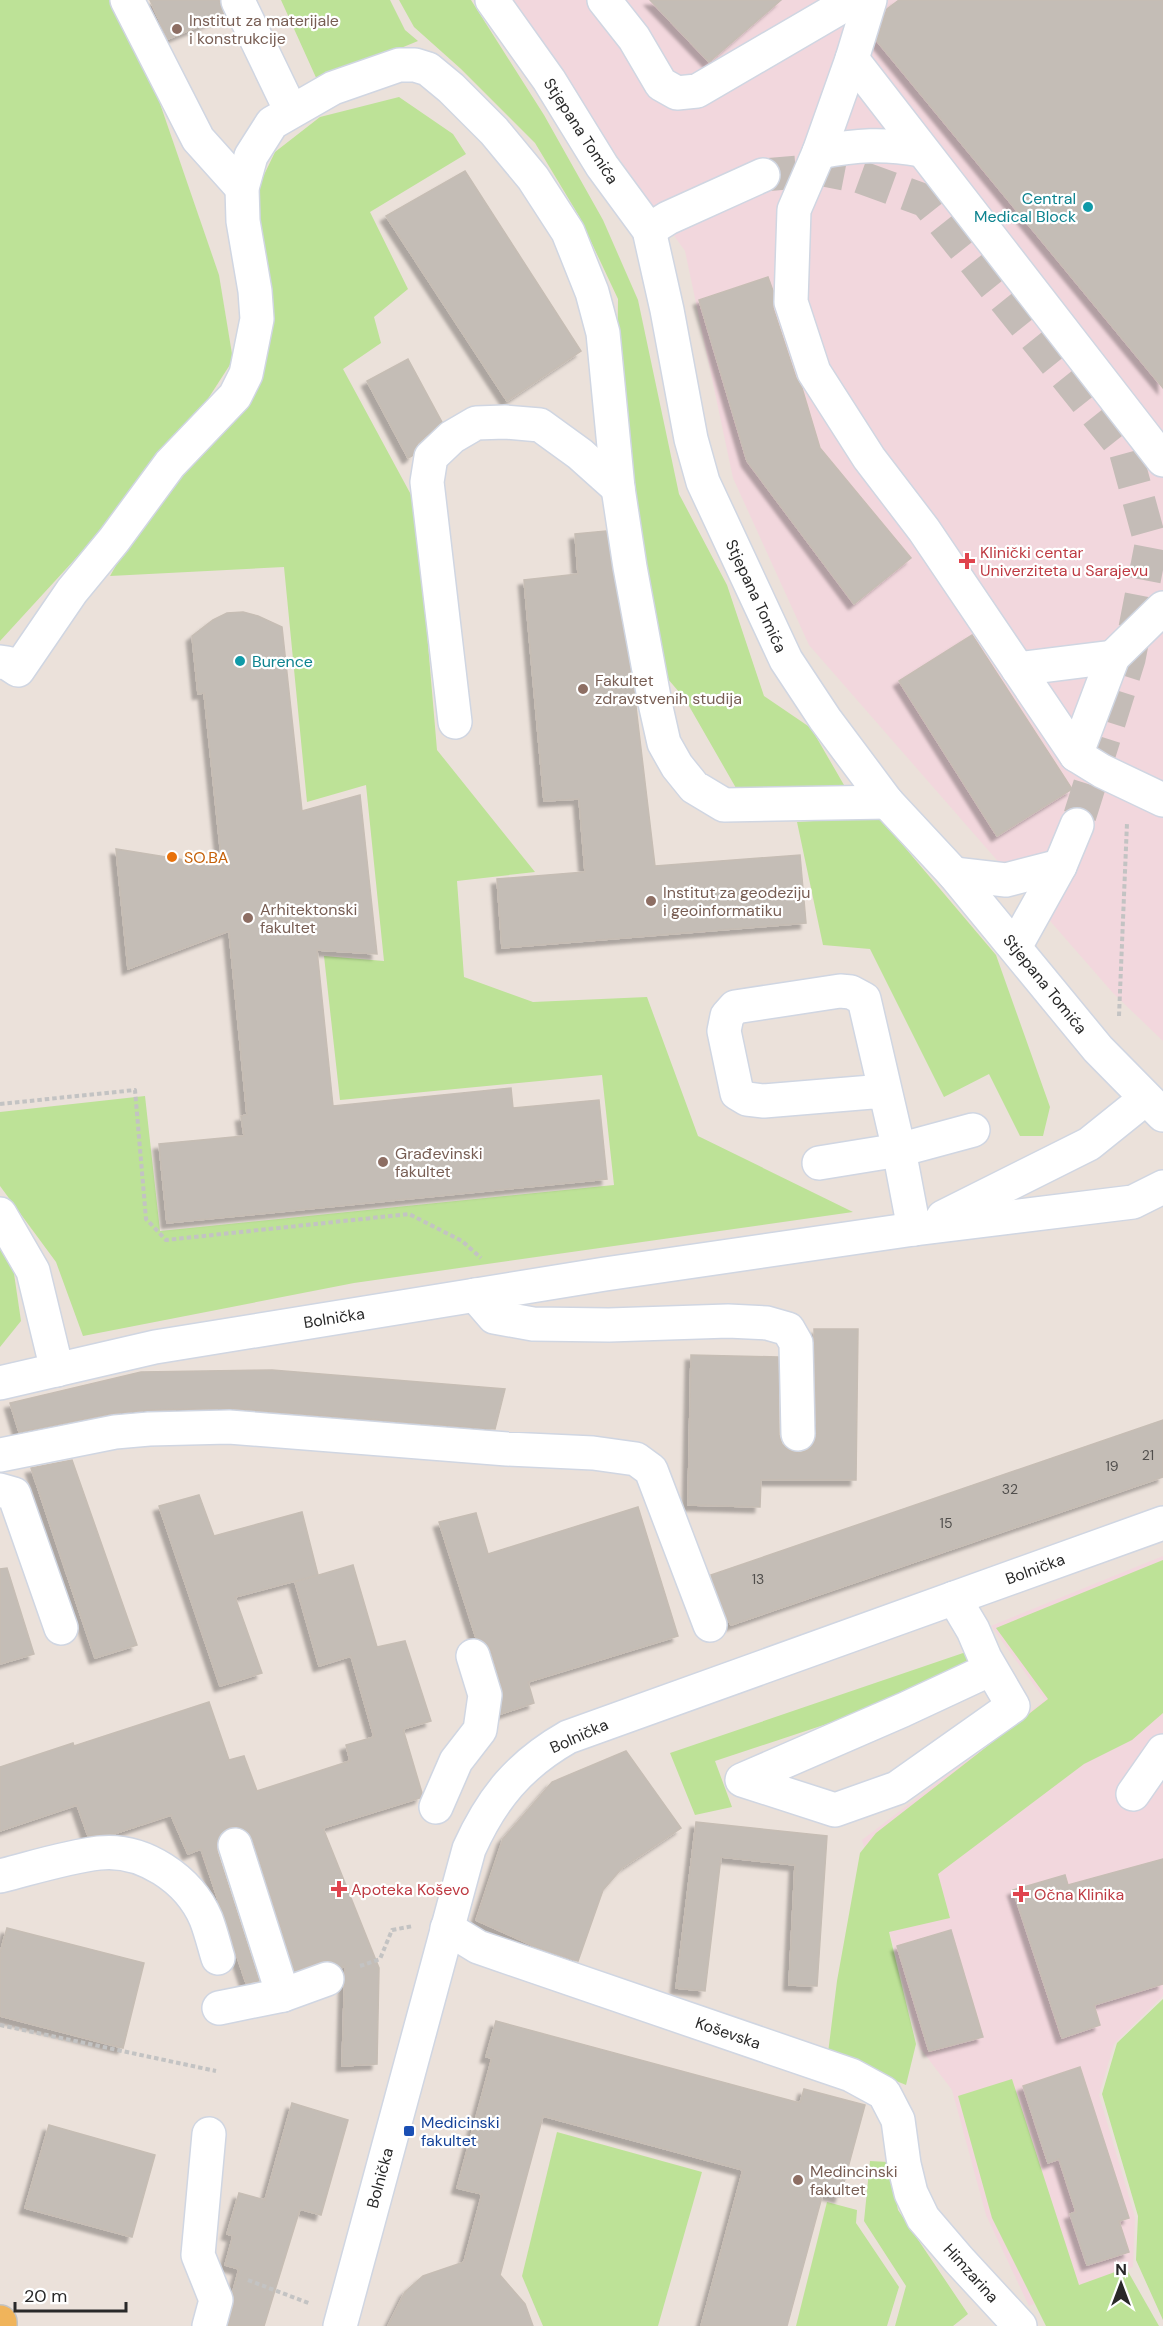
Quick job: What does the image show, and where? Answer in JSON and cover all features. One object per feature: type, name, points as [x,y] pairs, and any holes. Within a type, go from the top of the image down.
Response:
[{"type":"street","points":[[127,0],[198,139],[242,188]]},
{"type":"street","name":"Stjepana Tomića","points":[[492,0],[549,80],[602,166],[649,230],[667,310],[691,439],[703,482],[786,660],[825,719],[887,802],[954,874],[1098,1050],[1154,1107]]},
{"type":"street","points":[[604,0],[634,38],[661,84],[677,93],[697,92],[853,0]]},
{"type":"street","points":[[870,0],[819,152],[794,210],[791,302],[814,372],[869,458],[924,530],[1076,755],[1102,771],[1163,800]]},
{"type":"street","points":[[238,2],[291,111]]},
{"type":"street","points":[[852,59],[1163,460]]},
{"type":"street","points":[[0,662],[18,670],[72,591],[170,464],[235,396],[246,375],[257,319],[255,291],[243,221],[242,188],[251,156],[272,123],[333,88],[399,64],[415,64],[428,69],[494,131],[533,178],[568,232],[592,292],[603,333],[618,488],[630,567],[664,743],[676,766],[694,787],[724,805],[887,802]]},
{"type":"street","points":[[819,152],[855,145],[890,144],[921,150]]},
{"type":"street","points":[[649,230],[668,218],[763,175]]},
{"type":"street","points":[[454,722],[427,482],[431,457],[452,437],[476,423],[505,422],[540,425],[580,454],[618,488]]},
{"type":"street","points":[[1076,755],[1113,657],[1163,608]]},
{"type":"street","points":[[1018,669],[1113,657]]},
{"type":"street","points":[[1015,947],[1060,866],[1077,825]]},
{"type":"street","points":[[954,874],[1006,880],[1060,866]]},
{"type":"street","points":[[884,1090],[764,1101],[747,1099],[737,1093],[724,1031],[727,1016],[735,1007],[840,991],[851,992],[864,999],[917,1229]]},
{"type":"street","name":"Bolnička","points":[[917,1229],[1089,1144],[1154,1107]]},
{"type":"street","points":[[819,1163],[899,1150],[973,1130]]},
{"type":"street","name":"Bolnička","points":[[0,1383],[155,1347],[515,1288],[917,1229],[1133,1202],[1163,1187]]},
{"type":"street","points":[[0,1214],[33,1271],[57,1370]]},
{"type":"street","points":[[475,1295],[494,1317],[533,1324],[728,1322],[767,1323],[788,1329],[796,1343],[798,1434]]},
{"type":"street","points":[[0,1455],[115,1432],[229,1427],[507,1449],[593,1453],[636,1459],[651,1470],[710,1625]]},
{"type":"street","points":[[0,1490],[14,1494],[61,1628]]},
{"type":"street","name":"Bolnička","points":[[341,2321],[469,1850],[483,1818],[499,1794],[534,1759],[568,1737],[1163,1523]]},
{"type":"street","points":[[954,1598],[1013,1706],[897,1788],[835,1810],[742,1780],[991,1669]]},
{"type":"street","points":[[436,1807],[456,1761],[480,1730],[485,1695],[473,1656]]},
{"type":"street","points":[[1132,1794],[1163,1751]]},
{"type":"street","points":[[235,1845],[283,1995]]},
{"type":"street","points":[[0,1876],[100,1852],[135,1856],[163,1869],[186,1887],[205,1917],[218,1959]]},
{"type":"street","name":"Koševska","points":[[447,1928],[478,1947],[851,2075],[884,2093],[898,2120],[904,2164],[911,2193],[923,2218]]},
{"type":"street","points":[[219,2008],[283,1995],[339,1974]]},
{"type":"street","points":[[209,2134],[198,2255],[216,2300],[209,2326]]},
{"type":"street","name":"Himzarina","points":[[923,2218],[1020,2326]]},
{"type":"path","points":[[1121,978],[1129,783]]},
{"type":"path","points":[[0,1104],[135,1090],[146,1219],[166,1240],[409,1214],[462,1241],[515,1288]]},
{"type":"path","points":[[339,1974],[380,1959],[392,1930],[414,1926]]},
{"type":"path","points":[[0,2025],[216,2071]]},
{"type":"path","points":[[252,2281],[341,2321]]},
{"type":"shaded area","name":"Klinički centar Univerziteta u Sarajevu","points":[[506,0],[1163,0],[1163,1041],[1113,993],[809,645],[733,478],[685,251]]},
{"type":"shaded area","name":"Očna Klinika","points":[[1163,1556],[1163,1996],[1114,2044],[1099,2095],[1135,2217],[1133,2267],[1029,2306],[986,2215],[952,2090],[920,2048],[894,1947],[862,1840],[1045,1700],[991,1626]]},
{"type":"green space","points":[[0,0],[119,0],[145,60],[219,275],[233,360],[175,450],[0,641]]},
{"type":"green space","points":[[281,0],[390,0],[405,30],[418,41],[318,82]]},
{"type":"green space","points":[[399,0],[471,0],[544,115],[603,220],[638,300],[679,494],[727,585],[764,696],[811,728],[844,785],[740,795],[685,699],[656,665],[617,379],[618,299],[579,216],[535,143],[461,69],[414,27]]},
{"type":"green space","points":[[399,97],[453,134],[466,154],[370,212],[408,289],[374,317],[381,343],[343,369],[416,504],[437,750],[535,872],[457,881],[464,977],[533,1002],[647,997],[698,1136],[853,1212],[354,1283],[83,1336],[56,1262],[0,1186],[0,1112],[145,1096],[160,1231],[614,1185],[602,1075],[340,1100],[324,956],[384,961],[366,785],[307,802],[284,567],[110,576],[148,509],[221,435],[255,362],[251,202],[275,152],[320,117]]},
{"type":"green space","points":[[879,817],[996,955],[1050,1107],[1043,1136],[1020,1136],[989,1074],[944,1097],[870,949],[823,945],[797,822]]},
{"type":"green space","points":[[0,1244],[12,1260],[21,1321],[0,1347]]},
{"type":"green space","points":[[1163,1560],[1163,1713],[1132,1740],[1084,1764],[938,1874],[950,1918],[889,1932],[916,2044],[906,2085],[828,2053],[837,1981],[860,1853],[876,1833],[1048,1699],[996,1628]]},
{"type":"green space","points":[[969,1651],[970,1660],[887,1704],[715,1761],[732,1807],[695,1815],[670,1753]]},
{"type":"green space","points":[[1163,1999],[1163,2320],[1136,2260],[1138,2216],[1102,2094],[1117,2043]]},
{"type":"green space","points":[[1012,2079],[1079,2285],[1126,2268],[1159,2326],[1046,2326],[992,2218],[958,2096]]},
{"type":"green space","points":[[557,2132],[702,2172],[658,2326],[543,2326],[522,2276]]},
{"type":"green space","points":[[870,2161],[888,2162],[898,2210],[968,2314],[953,2326],[895,2326],[906,2286],[864,2221]]},
{"type":"green space","points":[[827,2202],[857,2210],[856,2223],[899,2287],[887,2326],[796,2326]]},
{"type":"building","name":"Institut za materijale i konstrukcije","points":[[150,0],[219,0],[224,16],[168,39]]},
{"type":"building","points":[[650,0],[781,0],[709,62]]},
{"type":"building","name":"Central Medical Block","points":[[899,0],[1163,0],[1163,388],[877,41],[887,9]]},
{"type":"building","points":[[465,171],[581,351],[507,401],[386,216]]},
{"type":"building","points":[[768,277],[773,291],[773,308],[796,378],[802,388],[820,448],[911,558],[854,604],[747,461],[699,300]]},
{"type":"building","points":[[408,359],[442,422],[418,443],[412,456],[408,458],[367,381]]},
{"type":"building","points":[[606,531],[634,690],[655,866],[800,855],[806,923],[502,948],[497,879],[585,872],[579,799],[544,801],[524,580],[578,574],[575,534]]},
{"type":"building","points":[[243,612],[282,627],[302,811],[360,795],[377,954],[317,950],[333,1106],[511,1088],[513,1108],[599,1100],[607,1179],[167,1223],[159,1144],[244,1136],[241,1116],[247,1115],[229,931],[128,969],[116,849],[222,866],[204,693],[198,694],[192,636],[213,620],[227,613]]},
{"type":"building","points":[[972,635],[1072,789],[997,836],[899,681]]},
{"type":"building","points":[[814,1329],[858,1329],[856,1480],[761,1480],[760,1507],[688,1505],[691,1355],[778,1357],[779,1435],[782,1444],[789,1450],[799,1453],[808,1450],[817,1434]]},
{"type":"building","points":[[272,1370],[505,1389],[495,1429],[229,1408],[113,1413],[19,1432],[10,1403],[141,1372]]},
{"type":"building","points":[[1163,1420],[1163,1477],[731,1625],[728,1620],[711,1575]]},
{"type":"building","points":[[72,1460],[137,1645],[95,1658],[31,1468]]},
{"type":"building","points":[[199,1495],[214,1536],[302,1512],[318,1575],[235,1597],[262,1673],[220,1686],[159,1506]]},
{"type":"building","points":[[638,1507],[678,1636],[528,1682],[534,1703],[501,1714],[503,1690],[491,1650],[485,1642],[476,1638],[439,1522],[476,1513],[488,1554]]},
{"type":"building","points":[[353,1565],[377,1647],[405,1641],[431,1721],[403,1729],[422,1793],[420,1798],[323,1828],[379,1968],[377,2064],[342,2066],[345,1966],[341,1968],[331,1961],[321,1961],[295,1971],[253,1839],[247,1831],[238,1827],[229,1827],[221,1833],[217,1842],[217,1851],[259,1981],[246,1983],[201,1849],[188,1854],[171,1815],[114,1834],[88,1836],[77,1805],[0,1831],[0,1767],[73,1743],[74,1746],[209,1702],[229,1760],[244,1756],[257,1791],[350,1761],[346,1745],[374,1737],[351,1656],[319,1666],[295,1582]]},
{"type":"building","points":[[7,1568],[34,1654],[0,1664],[0,1569]]},
{"type":"building","points":[[626,1751],[681,1828],[622,1868],[603,1890],[578,1961],[534,1946],[476,1920],[503,1839],[552,1782]]},
{"type":"building","points":[[696,1822],[827,1836],[817,1986],[789,1985],[795,1865],[721,1857],[705,1991],[676,1988]]},
{"type":"building","name":"Očna Klinika","points":[[1163,1859],[1163,1984],[1094,2005],[1100,2025],[1062,2038],[1013,1890],[1065,1875],[1068,1885]]},
{"type":"building","points":[[7,1928],[144,1963],[123,2048],[0,2016],[0,1953]]},
{"type":"building","points":[[951,1930],[983,2037],[929,2051],[897,1946]]},
{"type":"building","name":"Medincinski fakultet","points":[[496,2021],[800,2103],[804,2089],[865,2105],[840,2197],[823,2193],[787,2326],[701,2326],[743,2170],[543,2116],[500,2275],[525,2304],[533,2326],[388,2326],[405,2292],[423,2276],[464,2262],[482,2194],[457,2188],[492,2058],[486,2057]]},
{"type":"building","points":[[1080,2067],[1129,2218],[1119,2221],[1129,2252],[1087,2265],[1070,2214],[1076,2212],[1059,2159],[1048,2163],[1023,2086]]},
{"type":"building","points":[[292,2103],[348,2120],[321,2215],[300,2209],[264,2326],[228,2326],[234,2305],[233,2291],[239,2269],[225,2265],[233,2236],[227,2234],[239,2193],[265,2200]]},
{"type":"building","points":[[49,2125],[155,2155],[132,2237],[25,2208]]},
{"type":"tunnel","points":[[763,175],[824,170],[860,177],[926,201],[1125,450],[1151,545],[1129,659],[1077,825]]},
{"type":"place","name":"Institut za materijale i konstrukcije","points":[[177,29]]},
{"type":"place","name":"Central Medical Block","points":[[1088,207]]},
{"type":"place","name":"Klinički centar Univerziteta u Sarajevu","points":[[967,561]]},
{"type":"place","name":"Burence","points":[[240,661]]},
{"type":"place","name":"Fakultet zdravstvenih studija","points":[[583,689]]},
{"type":"place","name":"SO.BA","points":[[172,857]]},
{"type":"place","name":"Institut za geodeziju i geoinformatiku","points":[[651,901]]},
{"type":"place","name":"Arhitektonski fakultet","points":[[248,918]]},
{"type":"place","name":"Građevinski fakultet","points":[[383,1162]]},
{"type":"place","name":"Apoteka Koševo","points":[[339,1889]]},
{"type":"place","name":"Očna Klinika","points":[[1021,1894]]},
{"type":"place","name":"Medicinski fakultet","points":[[409,2131]]},
{"type":"place","name":"Medincinski fakultet","points":[[798,2180]]}]
